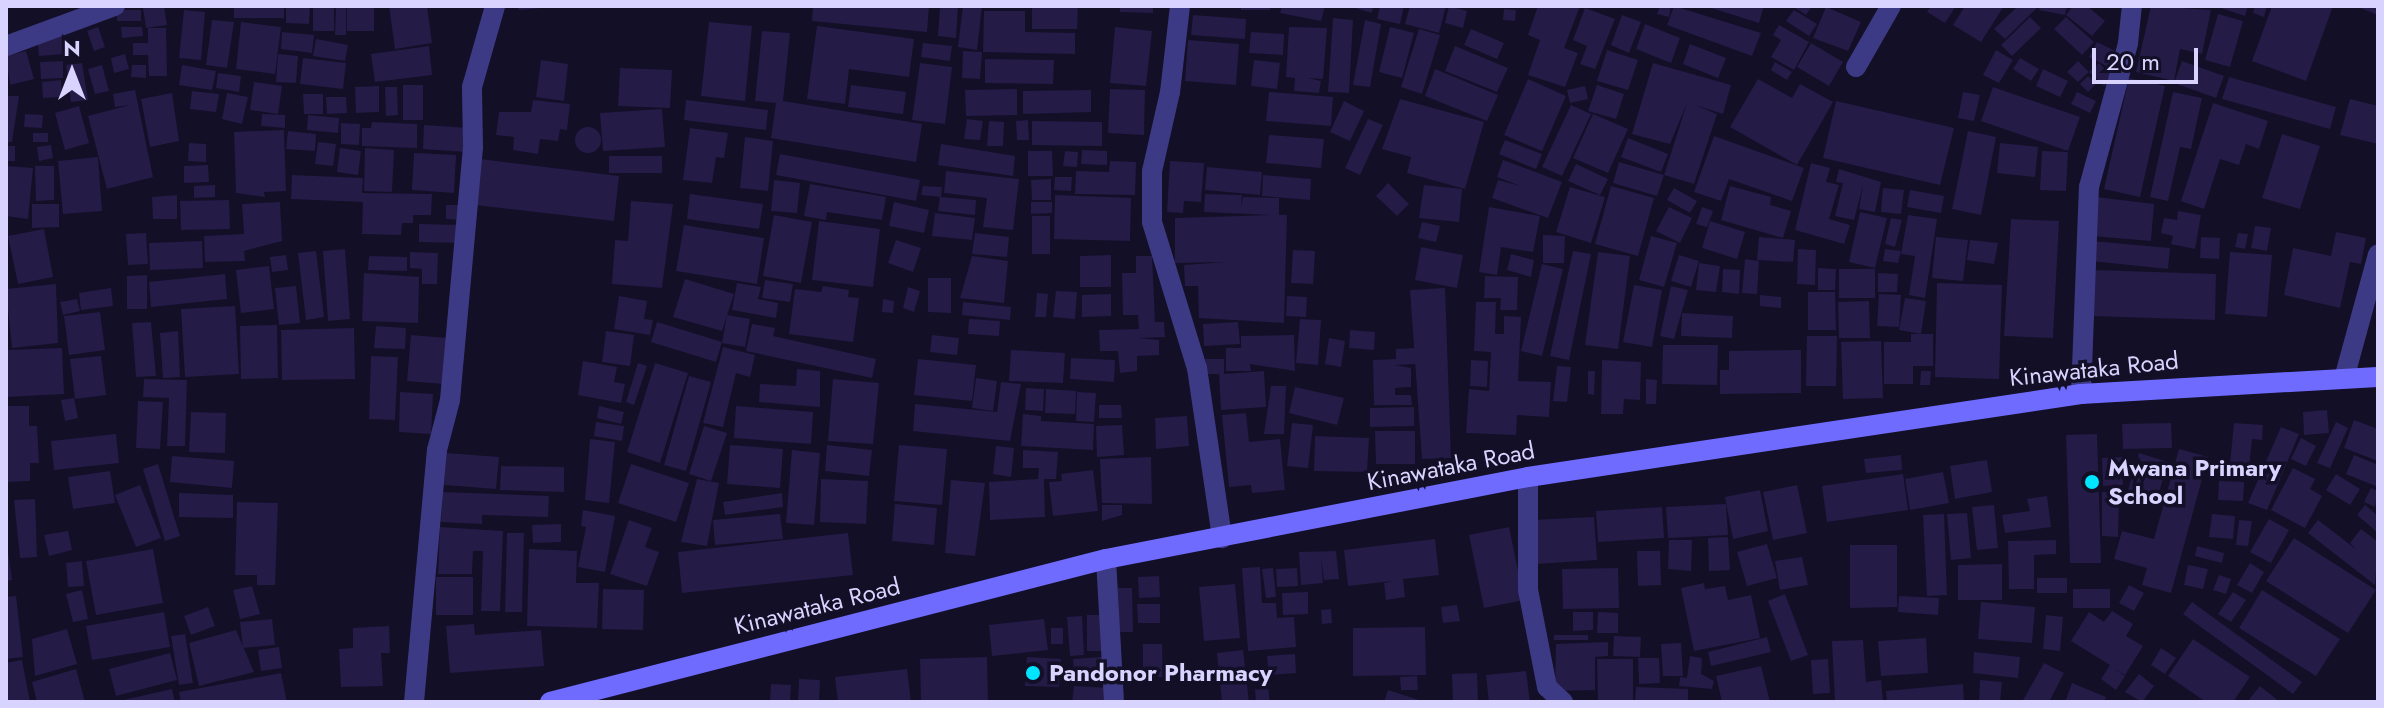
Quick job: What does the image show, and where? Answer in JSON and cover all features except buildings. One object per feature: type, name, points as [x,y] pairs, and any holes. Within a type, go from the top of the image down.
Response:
[{"type":"street","points":[[6,46],[115,6]]},
{"type":"street","points":[[414,702],[437,450],[450,400],[473,147],[472,87],[495,6]]},
{"type":"street","points":[[1180,6],[1170,92],[1152,171],[1152,222],[1197,368],[1222,538]]},
{"type":"street","points":[[1856,67],[1891,6]]},
{"type":"street","points":[[2081,394],[2089,187],[2130,7]]},
{"type":"street","points":[[2345,375],[2378,254]]},
{"type":"street","name":"Kinawataka Road","points":[[550,702],[1106,559],[1528,477],[2081,394],[2345,375],[2378,377]]},
{"type":"street","points":[[1528,477],[1528,590],[1547,687],[1563,702]]},
{"type":"street","points":[[1106,559],[1114,702]]},
{"type":"place","name":"Mwana Primary School","points":[[2092,482]]},
{"type":"place","name":"Pandonor Pharmacy","points":[[1033,673]]}]
